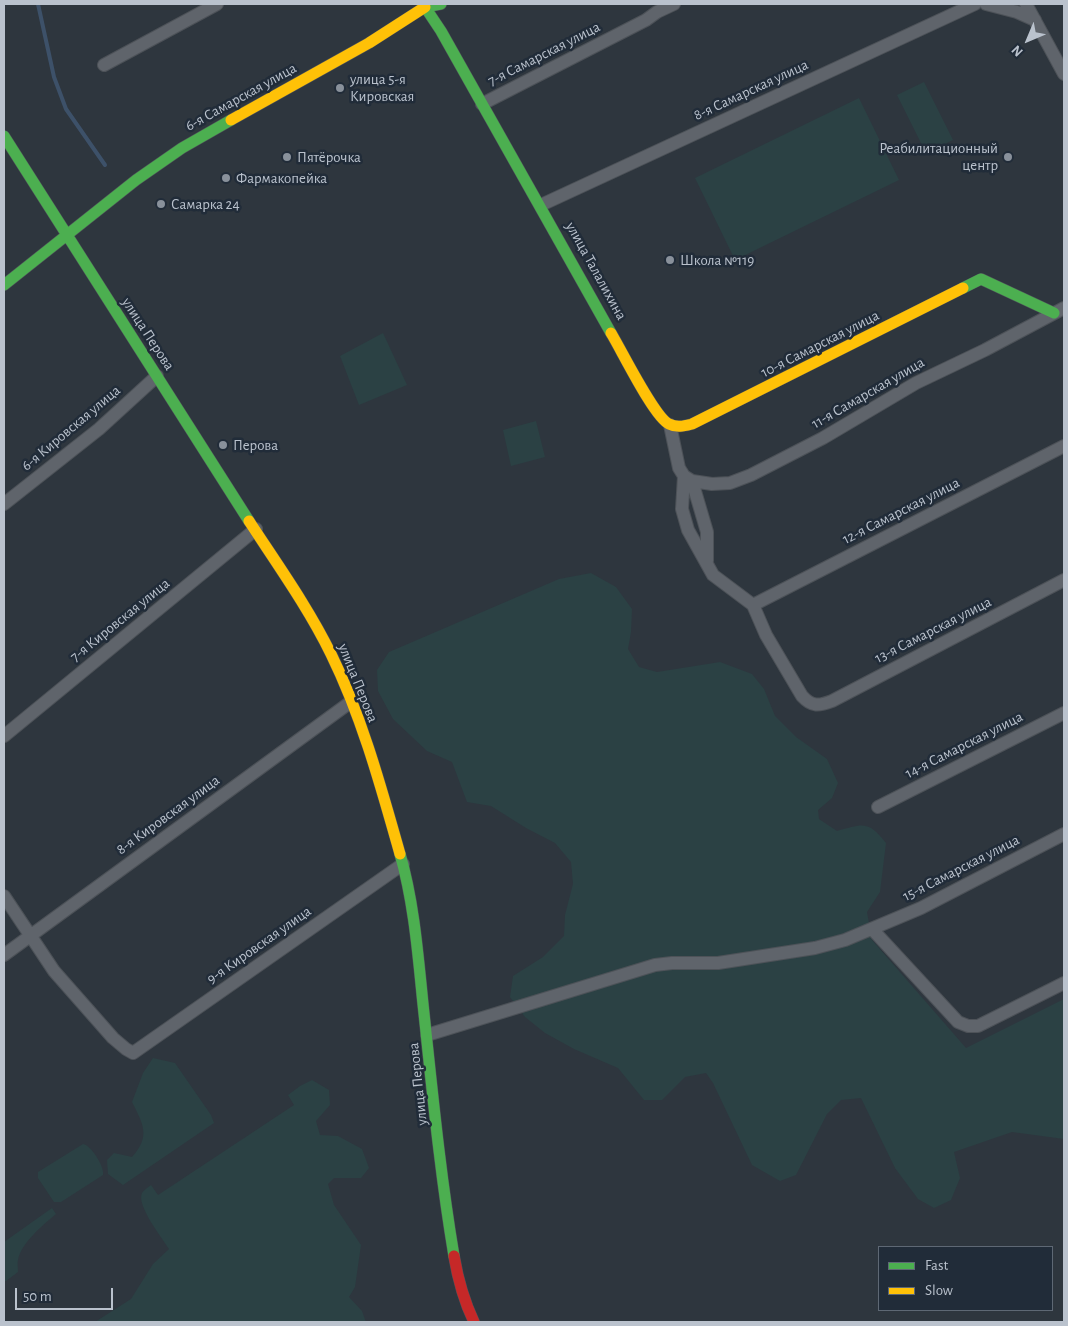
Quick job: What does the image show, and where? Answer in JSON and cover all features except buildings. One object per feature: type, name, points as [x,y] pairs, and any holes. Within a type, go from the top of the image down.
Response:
[{"type":"street","points":[[104,66],[217,4]]},
{"type":"street","name":"6-я Самарская улица","points":[[4,285],[133,182],[182,148],[368,43],[424,6],[441,4]]},
{"type":"street","name":"7-я Самарская улица","points":[[482,104],[674,4]]},
{"type":"street","name":"8-я Самарская улица","points":[[541,205],[975,4]]},
{"type":"street","points":[[986,4],[1017,12],[1036,20]]},
{"type":"street","points":[[1026,4],[1064,74]]},
{"type":"street","name":"улица Талалихина","points":[[424,6],[441,31],[541,205],[656,412],[662,420],[670,425]]},
{"type":"street","name":"улица Перова","points":[[4,136],[308,613],[331,652],[352,701],[381,788],[408,888],[428,1035],[445,1200],[455,1266],[465,1302],[474,1322]]},
{"type":"street","name":"10-я Самарская улица","points":[[670,425],[680,428],[692,424],[981,279],[1059,310]]},
{"type":"street","name":"11-я Самарская улица","points":[[688,478],[712,484],[730,483],[751,475],[822,438],[916,383],[984,350],[1059,310]]},
{"type":"street","name":"6-я Кировская улица","points":[[4,504],[99,428],[157,376]]},
{"type":"street","points":[[670,425],[679,468],[688,478],[707,532],[707,564]]},
{"type":"street","name":"12-я Самарская улица","points":[[753,605],[1064,446]]},
{"type":"street","points":[[688,478],[682,509],[688,530],[713,575],[753,605]]},
{"type":"street","name":"7-я Кировская улица","points":[[4,736],[256,529]]},
{"type":"street","name":"13-я Самарская улица","points":[[753,605],[766,635],[802,696],[816,706],[832,700],[1064,580]]},
{"type":"street","name":"8-я Кировская улица","points":[[4,955],[352,701]]},
{"type":"street","name":"14-я Самарская улица","points":[[878,807],[1064,713]]},
{"type":"street","name":"15-я Самарская улица","points":[[428,1035],[655,965],[718,963],[815,948],[844,940],[921,908],[1064,834]]},
{"type":"street","name":"9-я Кировская улица","points":[[30,936],[54,971],[114,1038],[133,1053],[403,864]]},
{"type":"street","points":[[4,896],[30,936]]},
{"type":"street","points":[[872,929],[958,1022],[968,1026],[978,1026],[1064,983]]},
{"type":"green space","points":[[924,82],[953,140],[926,153],[897,95]]},
{"type":"green space","points":[[859,98],[899,180],[735,260],[695,178]]},
{"type":"green space","points":[[383,333],[407,385],[359,405],[340,356]]},
{"type":"green space","points":[[536,421],[545,457],[511,466],[503,430]]},
{"type":"green space","points":[[591,573],[616,587],[632,609],[628,649],[639,667],[657,672],[720,662],[752,674],[764,689],[775,716],[796,737],[827,759],[838,783],[832,798],[818,810],[819,819],[837,831],[859,826],[869,827],[886,843],[880,892],[867,912],[872,940],[966,1048],[1064,999],[1064,1139],[1012,1132],[954,1152],[960,1178],[951,1200],[934,1208],[918,1199],[895,1168],[861,1098],[841,1100],[827,1114],[796,1175],[780,1181],[752,1165],[713,1083],[706,1073],[685,1077],[662,1100],[644,1100],[618,1068],[574,1049],[545,1033],[525,1017],[510,997],[513,976],[543,957],[564,936],[565,915],[573,884],[571,862],[555,843],[526,828],[491,806],[467,802],[452,762],[427,751],[393,719],[378,691],[377,670],[389,652],[559,579]]},
{"type":"green space","points":[[153,1058],[175,1063],[211,1115],[214,1123],[123,1185],[108,1174],[107,1160],[114,1153],[132,1157],[142,1143],[142,1124],[132,1102],[143,1073]]},
{"type":"green space","points":[[312,1080],[329,1090],[330,1105],[316,1121],[320,1135],[338,1136],[362,1149],[369,1168],[361,1178],[334,1178],[328,1184],[334,1205],[361,1245],[355,1287],[349,1297],[362,1311],[366,1322],[95,1322],[131,1299],[153,1264],[169,1249],[146,1213],[141,1198],[142,1193],[151,1185],[158,1195],[294,1105],[288,1095]]},
{"type":"green space","points":[[83,1144],[90,1148],[97,1157],[102,1167],[103,1175],[61,1202],[54,1202],[38,1178],[38,1172]]},
{"type":"green space","points":[[52,1208],[56,1214],[34,1234],[20,1254],[18,1272],[4,1281],[4,1242]]},
{"type":"waterway","points":[[38,4],[54,77],[66,109],[105,165]]},
{"type":"traffic: fast","points":[[441,4],[425,7],[441,31],[611,333]]},
{"type":"traffic: fast","points":[[4,285],[136,180],[182,148],[231,120]]},
{"type":"traffic: fast","points":[[4,136],[249,521]]},
{"type":"traffic: fast","points":[[963,288],[981,279],[1054,313]]},
{"type":"traffic: fast","points":[[400,854],[409,891],[415,929],[437,1130],[454,1256]]},
{"type":"traffic: slow","points":[[231,120],[369,43],[425,7],[423,4]]},
{"type":"traffic: slow","points":[[611,333],[655,409],[669,424],[683,426],[692,424],[963,288]]},
{"type":"traffic: slow","points":[[249,521],[312,619],[342,678],[370,752],[400,854]]},
{"type":"traffic: jam","points":[[454,1256],[462,1290],[474,1322]]},
{"type":"place","name":"улица 5-я Кировская","points":[[340,88]]},
{"type":"place","name":"Пятёрочка","points":[[287,157]]},
{"type":"place","name":"Реабилитационный центр","points":[[1008,157]]},
{"type":"place","name":"Фармакопейка","points":[[226,178]]},
{"type":"place","name":"Самарка 24","points":[[161,204]]},
{"type":"place","name":"Школа №119","points":[[670,260]]},
{"type":"place","name":"Перова","points":[[223,445]]}]
